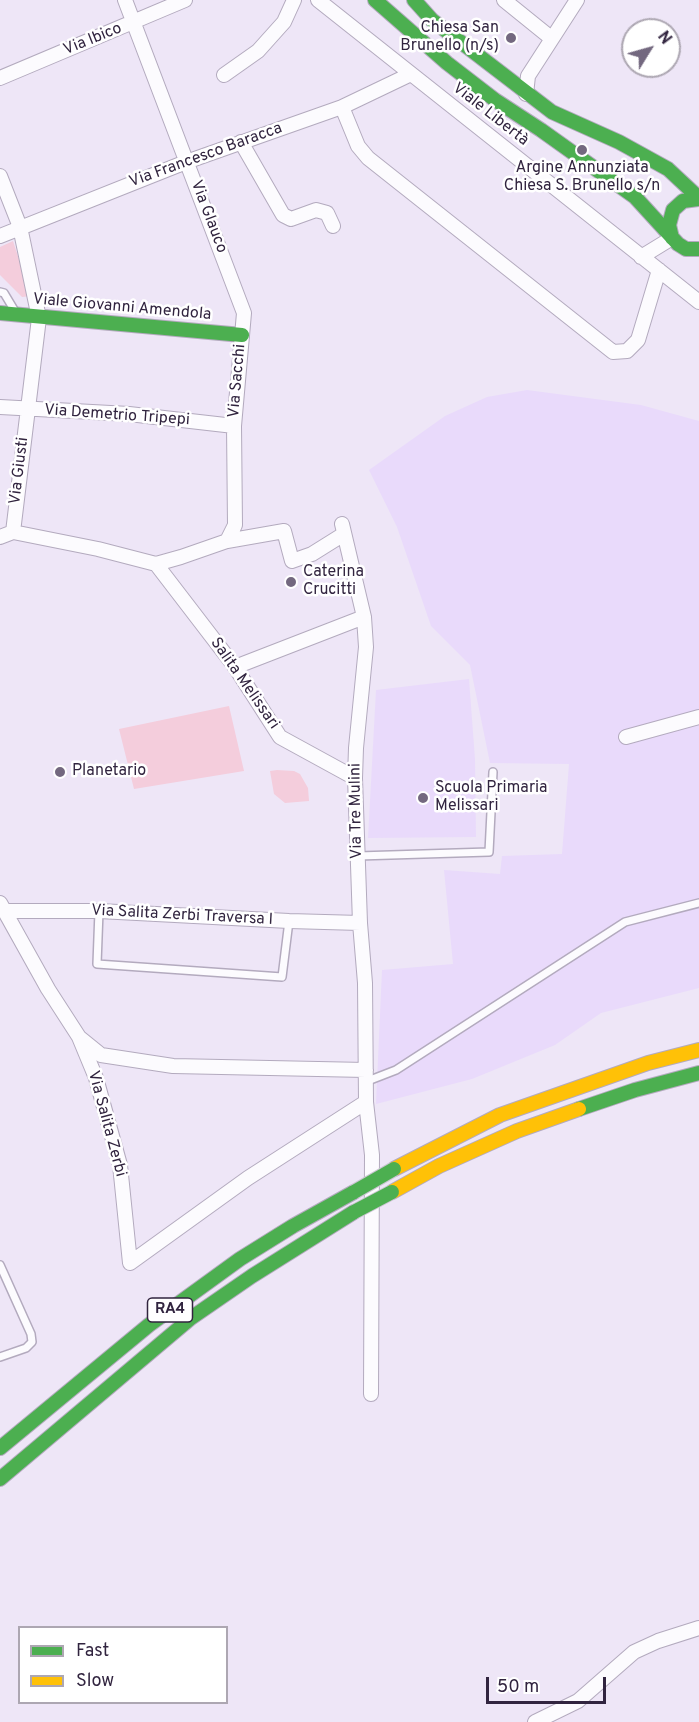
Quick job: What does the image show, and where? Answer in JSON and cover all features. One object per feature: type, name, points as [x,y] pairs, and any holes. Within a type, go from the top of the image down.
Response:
[{"type":"main road","name":"Viale Libertà","points":[[375,0],[447,63],[495,100],[634,197],[678,244],[695,251]]},
{"type":"main road","points":[[414,0],[432,20],[526,94],[552,112],[619,142],[668,169],[699,198]]},
{"type":"main road","points":[[672,238],[669,225],[673,210],[683,201],[699,198]]},
{"type":"main road","name":"Viale Giovanni Amendola","points":[[0,313],[242,335]]},
{"type":"main road","name":"RA4","points":[[0,1448],[149,1325],[240,1259],[293,1226],[394,1169],[500,1115],[648,1063],[699,1050]]},
{"type":"main road","name":"RA4","points":[[0,1479],[191,1318],[252,1276],[354,1212],[439,1166],[517,1131],[635,1090],[699,1073]]},
{"type":"main road","points":[[0,1428],[34,1420]]},
{"type":"main road","points":[[0,1495],[21,1473],[44,1441]]},
{"type":"street","name":"Via Glauco","points":[[125,0],[244,313],[242,335]]},
{"type":"street","name":"Via Ibico","points":[[0,78],[185,0]]},
{"type":"street","points":[[224,75],[258,51],[284,22],[294,0]]},
{"type":"street","name":"Viale Libertà","points":[[318,0],[699,302]]},
{"type":"street","points":[[504,0],[551,38]]},
{"type":"street","points":[[526,94],[528,76],[577,0]]},
{"type":"street","name":"Via Francesco Baracca","points":[[0,236],[186,162],[342,107],[411,74]]},
{"type":"street","points":[[342,107],[358,146],[368,158],[613,352],[627,351],[638,340],[659,270]]},
{"type":"street","points":[[241,142],[283,215],[291,219],[316,210],[327,213],[333,226]]},
{"type":"street","name":"Via Giusti","points":[[0,176],[20,227],[39,318],[27,410],[6,534]]},
{"type":"street","points":[[641,257],[672,238]]},
{"type":"street","name":"Via Sacchi","points":[[227,541],[235,525],[234,426],[242,335]]},
{"type":"street","name":"Via Demetrio Tripepi","points":[[0,407],[129,414],[234,426]]},
{"type":"street","name":"Via Tre Mulini","points":[[227,541],[284,531],[292,561],[312,554],[343,529],[364,617],[366,647],[355,778],[360,923],[365,983],[366,1102],[372,1155],[371,1394]]},
{"type":"street","points":[[6,534],[98,549],[156,564],[227,541]]},
{"type":"street","name":"Salita Melissari","points":[[156,564],[234,668],[280,737],[355,778]]},
{"type":"street","points":[[234,668],[364,617]]},
{"type":"street","points":[[626,737],[699,717]]},
{"type":"street","name":"Via Salita Zerbi Traversa I","points":[[2,907],[360,923]]},
{"type":"street","name":"Via Salita Zerbi","points":[[2,907],[79,1037],[96,1078],[120,1165],[130,1263],[248,1178],[366,1102]]},
{"type":"street","points":[[79,1037],[101,1055],[173,1066],[365,1076]]},
{"type":"street","points":[[535,1722],[578,1701],[634,1652],[658,1641],[699,1628]]},
{"type":"lane","points":[[0,291],[4,293],[17,315]]},
{"type":"lane","points":[[358,856],[489,852],[493,772]]},
{"type":"lane","points":[[365,1076],[396,1070],[625,922],[699,903]]},
{"type":"lane","points":[[99,910],[97,964],[282,977],[290,921]]},
{"type":"lane","points":[[0,1265],[31,1334],[32,1342],[26,1348],[0,1357]]},
{"type":"shaded area","points":[[13,241],[31,296],[22,297],[0,275],[0,247]]},
{"type":"shaded area","points":[[527,390],[641,405],[699,421],[699,988],[601,1013],[555,1045],[472,1079],[376,1104],[382,970],[453,964],[444,870],[500,874],[502,856],[562,854],[569,764],[490,763],[470,665],[431,626],[397,527],[369,470],[445,416],[487,397]]},
{"type":"shaded area","name":"Scuola Primaria Melissari","points":[[469,679],[475,759],[476,837],[368,838],[376,690]]},
{"type":"shaded area","points":[[229,706],[244,771],[134,789],[119,729]]},
{"type":"shaded area","points":[[270,771],[294,771],[300,774],[308,788],[309,801],[285,803],[274,794]]},
{"type":"traffic: fast","points":[[375,0],[447,63],[495,100],[635,197],[678,244],[686,249],[699,249]]},
{"type":"traffic: fast","points":[[414,0],[432,20],[552,112],[619,142],[668,169],[699,198]]},
{"type":"traffic: fast","points":[[672,238],[669,225],[673,210],[683,201],[699,199]]},
{"type":"traffic: fast","points":[[0,313],[242,335]]},
{"type":"traffic: fast","points":[[579,1109],[635,1090],[699,1073]]},
{"type":"traffic: fast","points":[[354,1192],[394,1169]]},
{"type":"traffic: fast","points":[[0,1448],[149,1325],[240,1259],[354,1192]]},
{"type":"traffic: fast","points":[[354,1212],[392,1192]]},
{"type":"traffic: fast","points":[[0,1479],[191,1318],[252,1276],[354,1212]]},
{"type":"traffic: slow","points":[[394,1169],[500,1115],[648,1063],[699,1050]]},
{"type":"traffic: slow","points":[[392,1192],[439,1166],[517,1131],[579,1109]]},
{"type":"place","name":"Chiesa San Brunello (n/s)","points":[[511,38]]},
{"type":"place","name":"Argine Annunziata Chiesa S. Brunello s/n","points":[[582,150]]},
{"type":"place","name":"Caterina Crucitti","points":[[291,582]]},
{"type":"place","name":"Planetario","points":[[60,772]]},
{"type":"place","name":"Scuola Primaria Melissari","points":[[423,798]]}]
